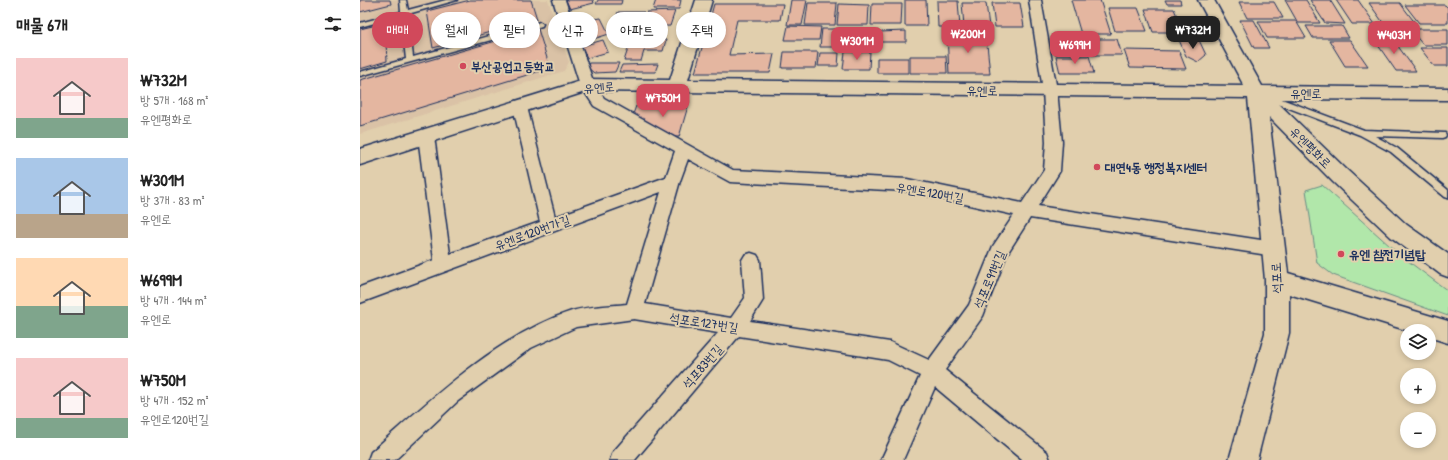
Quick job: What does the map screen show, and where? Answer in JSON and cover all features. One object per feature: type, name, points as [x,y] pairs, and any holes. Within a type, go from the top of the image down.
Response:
[{"type":"main road","points":[[677,86],[704,0]]},
{"type":"main road","name":"유엔평화로","points":[[1206,0],[1257,93],[1340,176],[1399,231],[1448,267]]},
{"type":"main road","name":"유엔로","points":[[360,157],[587,85],[1448,94]]},
{"type":"main road","name":"석포로","points":[[1243,460],[1277,333],[1277,280],[1257,93]]},
{"type":"main road","points":[[1277,280],[1448,332]]},
{"type":"street","name":"유엔로120번길","points":[[559,0],[587,85],[599,102],[684,148],[730,176],[907,185],[1026,210],[1274,249]]},
{"type":"street","name":"석포로91번길","points":[[892,460],[932,372],[976,310],[999,251],[1052,171],[1054,142],[1050,90],[1035,0]]},
{"type":"street","points":[[520,107],[549,226]]},
{"type":"street","points":[[426,136],[443,264]]},
{"type":"street","points":[[634,311],[672,180],[684,148]]},
{"type":"street","name":"유엔로120번가길","points":[[360,295],[672,180]]},
{"type":"street","name":"석포83번길","points":[[621,460],[735,327],[754,300],[751,260]]},
{"type":"street","name":"석포로127번길","points":[[379,460],[451,394],[524,342],[574,319],[634,311],[890,351],[932,372],[1039,460]]},
{"type":"lane","points":[[403,0],[404,12]]},
{"type":"lane","points":[[408,12],[454,0]]},
{"type":"lane","points":[[360,25],[372,22]]},
{"type":"lane","points":[[360,74],[489,38]]},
{"type":"lane","points":[[408,48],[410,60]]},
{"type":"lane","points":[[1257,93],[1363,133],[1394,150],[1448,195]]},
{"type":"lane","points":[[1363,133],[1442,135]]},
{"type":"shaded area","name":"부산공업고등학교","points":[[360,0],[548,0],[552,12],[548,12],[548,48],[564,48],[569,62],[564,71],[360,134]]},
{"type":"green space","points":[[1322,185],[1400,255],[1448,291],[1448,316],[1333,275],[1317,263],[1306,190]]},
{"type":"building","points":[[360,0],[390,0],[391,4],[360,12]]},
{"type":"building","points":[[470,0],[531,0],[535,12],[489,12],[489,32],[481,35],[481,12],[431,12],[431,36],[427,11]]},
{"type":"building","points":[[566,0],[593,0],[594,3],[570,9]]},
{"type":"building","points":[[598,0],[622,0],[621,4],[596,4]]},
{"type":"building","points":[[656,0],[681,0],[679,9],[653,9]]},
{"type":"building","points":[[791,0],[807,0],[802,25],[787,25]]},
{"type":"building","points":[[905,0],[926,0],[927,26],[905,26]]},
{"type":"building","points":[[1071,0],[1100,0],[1111,34],[1081,34]]},
{"type":"building","points":[[1165,0],[1180,0],[1181,4],[1167,4]]},
{"type":"building","points":[[1285,0],[1306,0],[1320,23],[1298,23]]},
{"type":"building","points":[[1310,0],[1330,0],[1345,24],[1325,23]]},
{"type":"building","points":[[1336,0],[1358,0],[1375,24],[1352,24]]},
{"type":"building","points":[[937,1],[958,1],[960,27],[938,27]]},
{"type":"building","points":[[1239,2],[1274,2],[1283,18],[1247,18]]},
{"type":"building","points":[[808,3],[837,3],[835,25],[805,25]]},
{"type":"building","points":[[962,3],[986,3],[989,27],[964,26]]},
{"type":"building","points":[[992,3],[1020,3],[1024,27],[995,27]]},
{"type":"building","points":[[1369,3],[1400,3],[1416,24],[1384,24]]},
{"type":"building","points":[[714,4],[783,4],[780,20],[737,20],[729,55],[774,54],[770,73],[695,73],[702,48],[726,48],[726,12],[712,12]]},
{"type":"building","points":[[839,4],[869,5],[868,25],[837,25]]},
{"type":"building","points":[[872,4],[902,4],[901,25],[871,25]]},
{"type":"building","points":[[1405,5],[1445,5],[1448,8],[1448,23],[1419,23]]},
{"type":"building","points":[[1108,8],[1138,8],[1147,31],[1115,31]]},
{"type":"building","points":[[1145,9],[1174,9],[1184,32],[1153,32]]},
{"type":"building","points":[[675,11],[670,26],[668,26],[668,12],[647,12]]},
{"type":"building","points":[[598,18],[601,18],[606,28],[606,35],[598,38]]},
{"type":"building","points":[[1240,20],[1254,20],[1269,48],[1254,48]]},
{"type":"building","points":[[1258,21],[1296,21],[1306,38],[1267,38]]},
{"type":"building","points":[[372,26],[372,48],[386,48],[387,61],[360,69],[360,29]]},
{"type":"building","points":[[788,26],[821,27],[819,40],[785,40]]},
{"type":"building","points":[[1306,26],[1342,26],[1349,38],[1313,38]]},
{"type":"building","points":[[822,29],[853,29],[853,35],[834,35],[833,47],[820,47]]},
{"type":"building","points":[[1410,29],[1448,29],[1448,45],[1423,45]]},
{"type":"building","points":[[854,31],[878,31],[878,44],[853,44]]},
{"type":"building","points":[[906,31],[906,42],[880,42],[880,32]]},
{"type":"building","points":[[947,34],[986,34],[990,74],[949,74]]},
{"type":"building","points":[[540,36],[550,68],[360,126],[360,80],[472,48],[481,48],[481,45],[489,43],[489,48],[540,48]]},
{"type":"building","points":[[1052,37],[1084,37],[1089,54],[1055,54]]},
{"type":"building","points":[[1373,38],[1392,38],[1416,71],[1396,71]]},
{"type":"building","points":[[1086,39],[1117,39],[1122,55],[1091,55]]},
{"type":"building","points":[[603,40],[608,52],[587,58],[583,48],[598,48],[598,41]]},
{"type":"building","points":[[1179,40],[1199,40],[1206,55],[1198,62],[1186,56]]},
{"type":"building","points":[[1329,40],[1350,40],[1368,66],[1345,66]]},
{"type":"building","points":[[628,48],[664,48],[663,51],[644,51],[641,61],[624,61]]},
{"type":"building","points":[[1420,48],[1448,48],[1448,66],[1434,66]]},
{"type":"building","points":[[1124,50],[1179,51],[1186,69],[1130,68]]},
{"type":"building","points":[[784,52],[818,52],[816,68],[782,68]]},
{"type":"building","points":[[845,52],[870,52],[869,69],[843,69]]},
{"type":"building","points":[[820,53],[839,53],[838,66],[818,66]]},
{"type":"building","points":[[910,56],[946,56],[947,73],[910,73]]},
{"type":"building","points":[[1056,56],[1089,56],[1094,73],[1060,73]]},
{"type":"building","points":[[877,58],[908,58],[908,73],[877,73]]},
{"type":"building","points":[[589,63],[619,63],[615,72],[594,73],[587,67]]},
{"type":"building","points":[[658,64],[655,72],[619,72],[622,65]]},
{"type":"building","points":[[636,106],[688,106],[679,137],[675,137],[632,117]]},
{"type":"place","name":"부산공업고등학교","points":[[463,66]]},
{"type":"place","name":"대연4동 행정복지센터","points":[[1097,167]]},
{"type":"place","name":"유엔 참전기념탑","points":[[1341,254]]}]
